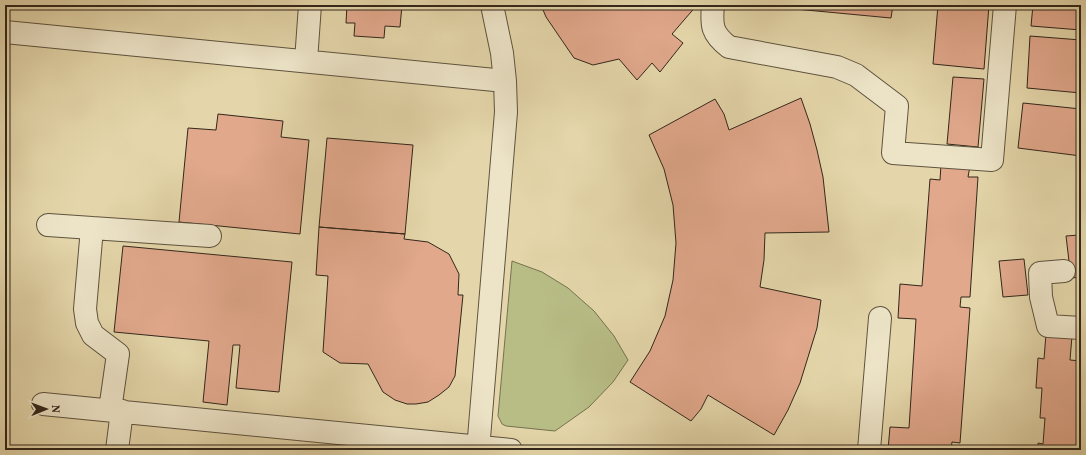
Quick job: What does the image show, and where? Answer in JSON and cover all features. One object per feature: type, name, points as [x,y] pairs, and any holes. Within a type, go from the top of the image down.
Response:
[{"type":"lane","points":[[306,61],[310,5]]},
{"type":"lane","points":[[477,448],[506,112],[502,53],[492,5]]},
{"type":"lane","points":[[713,5],[713,30],[719,40],[729,47],[836,67],[856,75],[897,106],[893,153],[992,160],[1005,5]]},
{"type":"lane","points":[[5,32],[505,81]]},
{"type":"lane","points":[[48,225],[210,236]]},
{"type":"lane","points":[[92,228],[84,309],[87,323],[93,335],[118,354],[116,410],[117,450]]},
{"type":"lane","points":[[1064,271],[1040,273],[1041,297],[1048,326],[1076,328]]},
{"type":"lane","points":[[869,450],[880,318]]},
{"type":"lane","points":[[43,404],[116,410],[477,448],[511,450]]},
{"type":"green space","points":[[512,261],[542,272],[568,288],[594,311],[614,336],[628,360],[613,382],[589,407],[555,431],[506,426],[502,424],[498,416]]},
{"type":"building","points":[[347,5],[402,5],[400,27],[385,26],[384,38],[354,36],[355,23],[346,23]]},
{"type":"building","points":[[541,5],[697,5],[672,34],[683,43],[660,72],[652,63],[637,80],[619,59],[593,65],[574,58],[546,17]]},
{"type":"building","points":[[753,5],[893,5],[891,18]]},
{"type":"building","points":[[938,5],[989,5],[984,69],[933,64]]},
{"type":"building","points":[[1033,5],[1081,5],[1081,30],[1031,26]]},
{"type":"building","points":[[1030,36],[1081,40],[1081,93],[1027,88]]},
{"type":"building","points":[[953,77],[984,79],[978,147],[947,144]]},
{"type":"building","points":[[801,98],[810,124],[823,177],[829,232],[765,233],[764,260],[760,287],[821,300],[817,328],[800,383],[788,410],[774,435],[708,395],[701,409],[691,421],[630,382],[650,351],[665,316],[673,280],[676,243],[673,205],[664,169],[649,135],[715,99],[724,114],[729,130]]},
{"type":"building","points":[[1023,103],[1081,109],[1081,156],[1018,148]]},
{"type":"building","points":[[218,114],[283,121],[281,137],[309,140],[300,234],[179,222],[188,128],[216,130]]},
{"type":"building","points":[[327,138],[413,145],[405,234],[319,227]]},
{"type":"building","points":[[941,164],[970,166],[968,177],[978,177],[970,297],[961,297],[960,307],[970,308],[960,443],[952,442],[951,450],[888,450],[890,427],[909,428],[916,319],[898,318],[900,284],[922,286],[930,179],[940,180]]},
{"type":"building","points":[[319,227],[405,234],[404,239],[428,242],[449,254],[459,274],[458,295],[463,295],[455,376],[449,387],[439,395],[428,402],[416,404],[407,404],[395,400],[383,392],[368,364],[340,363],[323,352],[328,276],[316,275]]},
{"type":"building","points":[[1078,228],[1081,228],[1081,277],[1071,278],[1066,236],[1079,235]]},
{"type":"building","points":[[123,246],[292,262],[279,392],[236,388],[240,345],[233,345],[227,405],[203,402],[209,341],[114,332]]},
{"type":"building","points":[[1024,259],[1028,295],[1003,297],[999,261]]},
{"type":"building","points":[[1046,334],[1072,336],[1070,360],[1081,361],[1081,450],[1038,450],[1038,443],[1043,444],[1045,418],[1040,418],[1042,388],[1036,388],[1038,358],[1044,359]]}]
